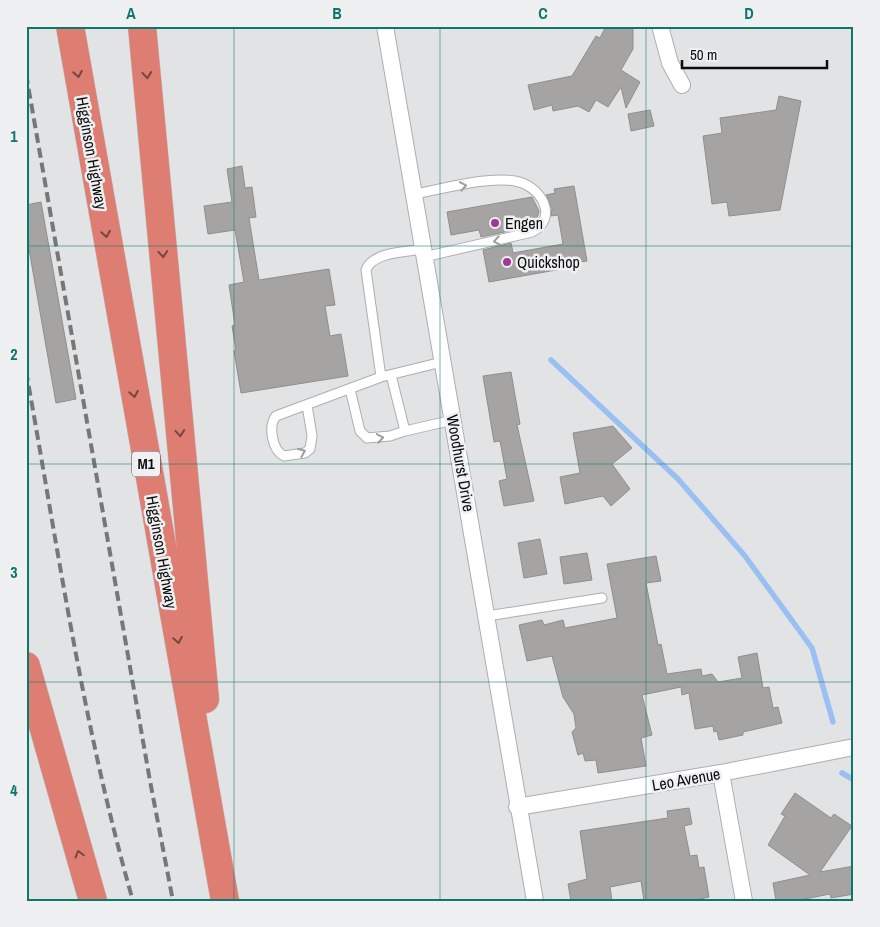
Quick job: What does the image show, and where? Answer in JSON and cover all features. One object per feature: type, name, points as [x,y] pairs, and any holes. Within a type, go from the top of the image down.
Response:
[{"type":"highway","name":"Higginson Highway","points":[[70,26],[225,901]]},
{"type":"highway","points":[[142,26],[220,866]]},
{"type":"highway","points":[[27,668],[93,901]]},
{"type":"street","name":"Woodhurst Drive","points":[[385,26],[487,616],[517,808],[535,901]]},
{"type":"street","points":[[660,26],[670,63],[682,85]]},
{"type":"street","name":"Leo Avenue","points":[[517,808],[721,773],[854,747]]},
{"type":"street","points":[[721,773],[744,901]]},
{"type":"lane","points":[[381,377],[366,270],[371,262],[378,258],[423,253],[532,232],[544,224],[546,214],[542,200],[533,189],[514,180],[477,183],[414,194]]},
{"type":"lane","points":[[307,405],[312,436],[310,449],[290,456],[280,454],[276,450],[272,428],[273,421],[280,414],[381,377],[442,362]]},
{"type":"lane","points":[[391,375],[405,431]]},
{"type":"lane","points":[[350,389],[360,431],[367,438],[390,436],[453,420]]},
{"type":"lane","points":[[487,616],[602,598]]},
{"type":"building","points":[[606,26],[633,26],[633,49],[621,70],[640,82],[626,108],[621,87],[608,107],[596,100],[589,112],[578,106],[553,111],[552,105],[534,110],[528,85],[572,76],[596,36],[600,38]]},
{"type":"building","points":[[779,96],[801,101],[780,210],[729,216],[727,202],[712,204],[703,136],[722,133],[720,118],[776,110]]},
{"type":"building","points":[[650,110],[654,126],[631,131],[628,114]]},
{"type":"building","points":[[242,166],[245,188],[252,187],[256,217],[249,218],[259,280],[329,269],[335,305],[325,306],[330,336],[341,334],[348,376],[241,393],[234,351],[236,350],[232,326],[235,325],[229,285],[244,282],[235,230],[208,234],[204,206],[232,202],[227,169]]},
{"type":"building","points":[[574,186],[587,261],[566,264],[567,268],[489,282],[483,250],[511,243],[513,253],[563,244],[558,215],[551,216],[552,209],[546,195],[555,193],[554,189]]},
{"type":"building","points":[[532,197],[539,211],[537,219],[507,224],[509,231],[481,237],[479,230],[451,235],[447,212]]},
{"type":"building","points":[[41,202],[76,399],[56,403],[26,232],[26,205]]},
{"type":"building","points":[[511,372],[520,424],[517,425],[534,501],[504,506],[499,481],[507,479],[500,441],[494,442],[483,376]]},
{"type":"building","points":[[613,426],[632,448],[612,464],[630,489],[611,506],[603,496],[565,504],[560,477],[580,473],[573,433]]},
{"type":"building","points":[[540,539],[547,574],[524,578],[518,543]]},
{"type":"building","points":[[587,553],[592,580],[564,584],[560,557]]},
{"type":"building","points":[[656,556],[661,581],[646,583],[658,645],[661,644],[667,674],[701,669],[702,676],[712,674],[718,682],[742,678],[738,657],[757,653],[763,688],[769,687],[773,708],[778,707],[782,723],[719,740],[717,731],[714,732],[713,726],[695,729],[689,693],[682,695],[681,687],[642,695],[652,735],[641,738],[646,766],[598,773],[596,760],[585,761],[583,753],[578,755],[572,732],[576,728],[574,714],[563,697],[552,656],[527,661],[519,625],[542,620],[544,625],[563,620],[565,628],[617,618],[607,564]]},
{"type":"building","points":[[795,793],[831,818],[834,814],[852,826],[820,872],[854,866],[854,894],[831,898],[830,894],[795,901],[776,901],[773,883],[810,875],[768,845],[785,816],[781,814]]},
{"type":"building","points":[[689,808],[692,824],[684,826],[690,856],[697,855],[699,868],[704,867],[709,897],[691,901],[644,901],[641,881],[610,887],[612,901],[571,901],[568,884],[587,879],[580,831],[668,818],[667,811]]},
{"type":"waterway","points":[[551,360],[678,479],[745,556],[812,648],[833,722]]},
{"type":"waterway","points":[[842,773],[854,780]]},
{"type":"railway","points":[[26,74],[150,781],[173,901]]},
{"type":"railway","points":[[26,371],[86,704],[115,836],[133,901]]},
{"type":"place","name":"Engen","points":[[495,223]]},
{"type":"place","name":"Quickshop","points":[[507,262]]}]
